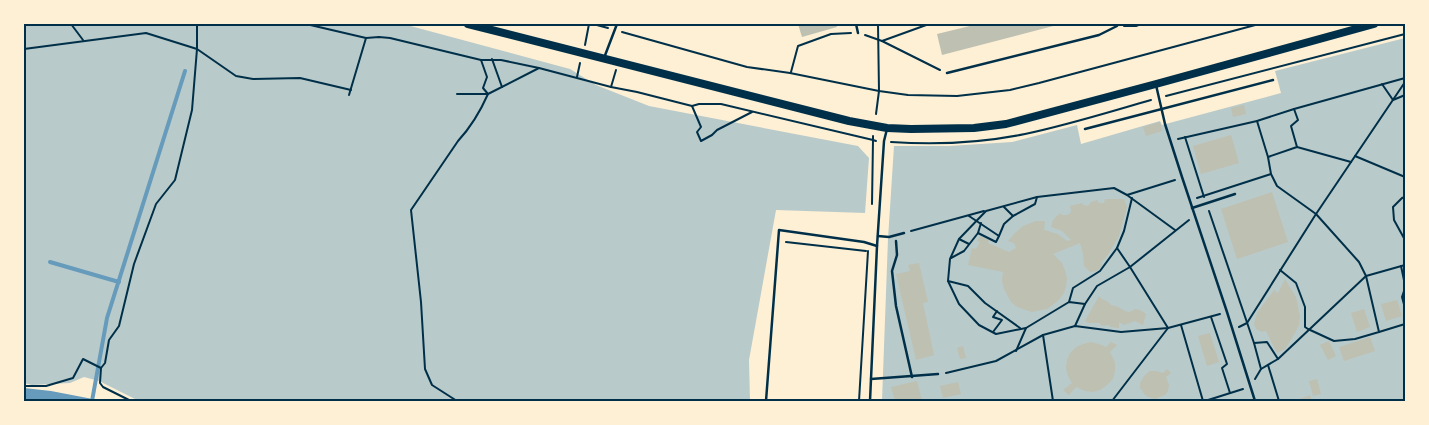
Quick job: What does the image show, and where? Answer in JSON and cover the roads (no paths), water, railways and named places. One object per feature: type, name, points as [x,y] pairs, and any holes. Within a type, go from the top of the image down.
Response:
[{"type":"main road","points":[[468,24],[822,114],[887,128],[933,129],[974,128],[1006,124],[1374,24]]},
{"type":"lane","points":[[604,58],[617,24]]},
{"type":"lane","points":[[856,24],[858,33]]},
{"type":"lane","points":[[947,73],[1099,35],[1117,25]]},
{"type":"lane","points":[[1085,129],[1272,80]]},
{"type":"lane","points":[[1156,84],[1182,177],[1255,401]]},
{"type":"lane","points":[[870,401],[877,246],[884,142],[887,128]]},
{"type":"lane","points":[[1192,208],[1235,194]]},
{"type":"lane","points":[[766,401],[779,230],[877,246]]},
{"type":"lane","points":[[878,236],[888,237],[904,233]]},
{"type":"lane","points":[[896,241],[897,255],[892,271],[896,306],[912,377]]},
{"type":"lane","points":[[871,379],[938,374]]},
{"type":"water","points":[[24,388],[51,391],[103,401],[24,401]]},
{"type":"waterway","points":[[92,401],[107,318],[185,71]]},
{"type":"waterway","points":[[50,262],[119,282]]}]
